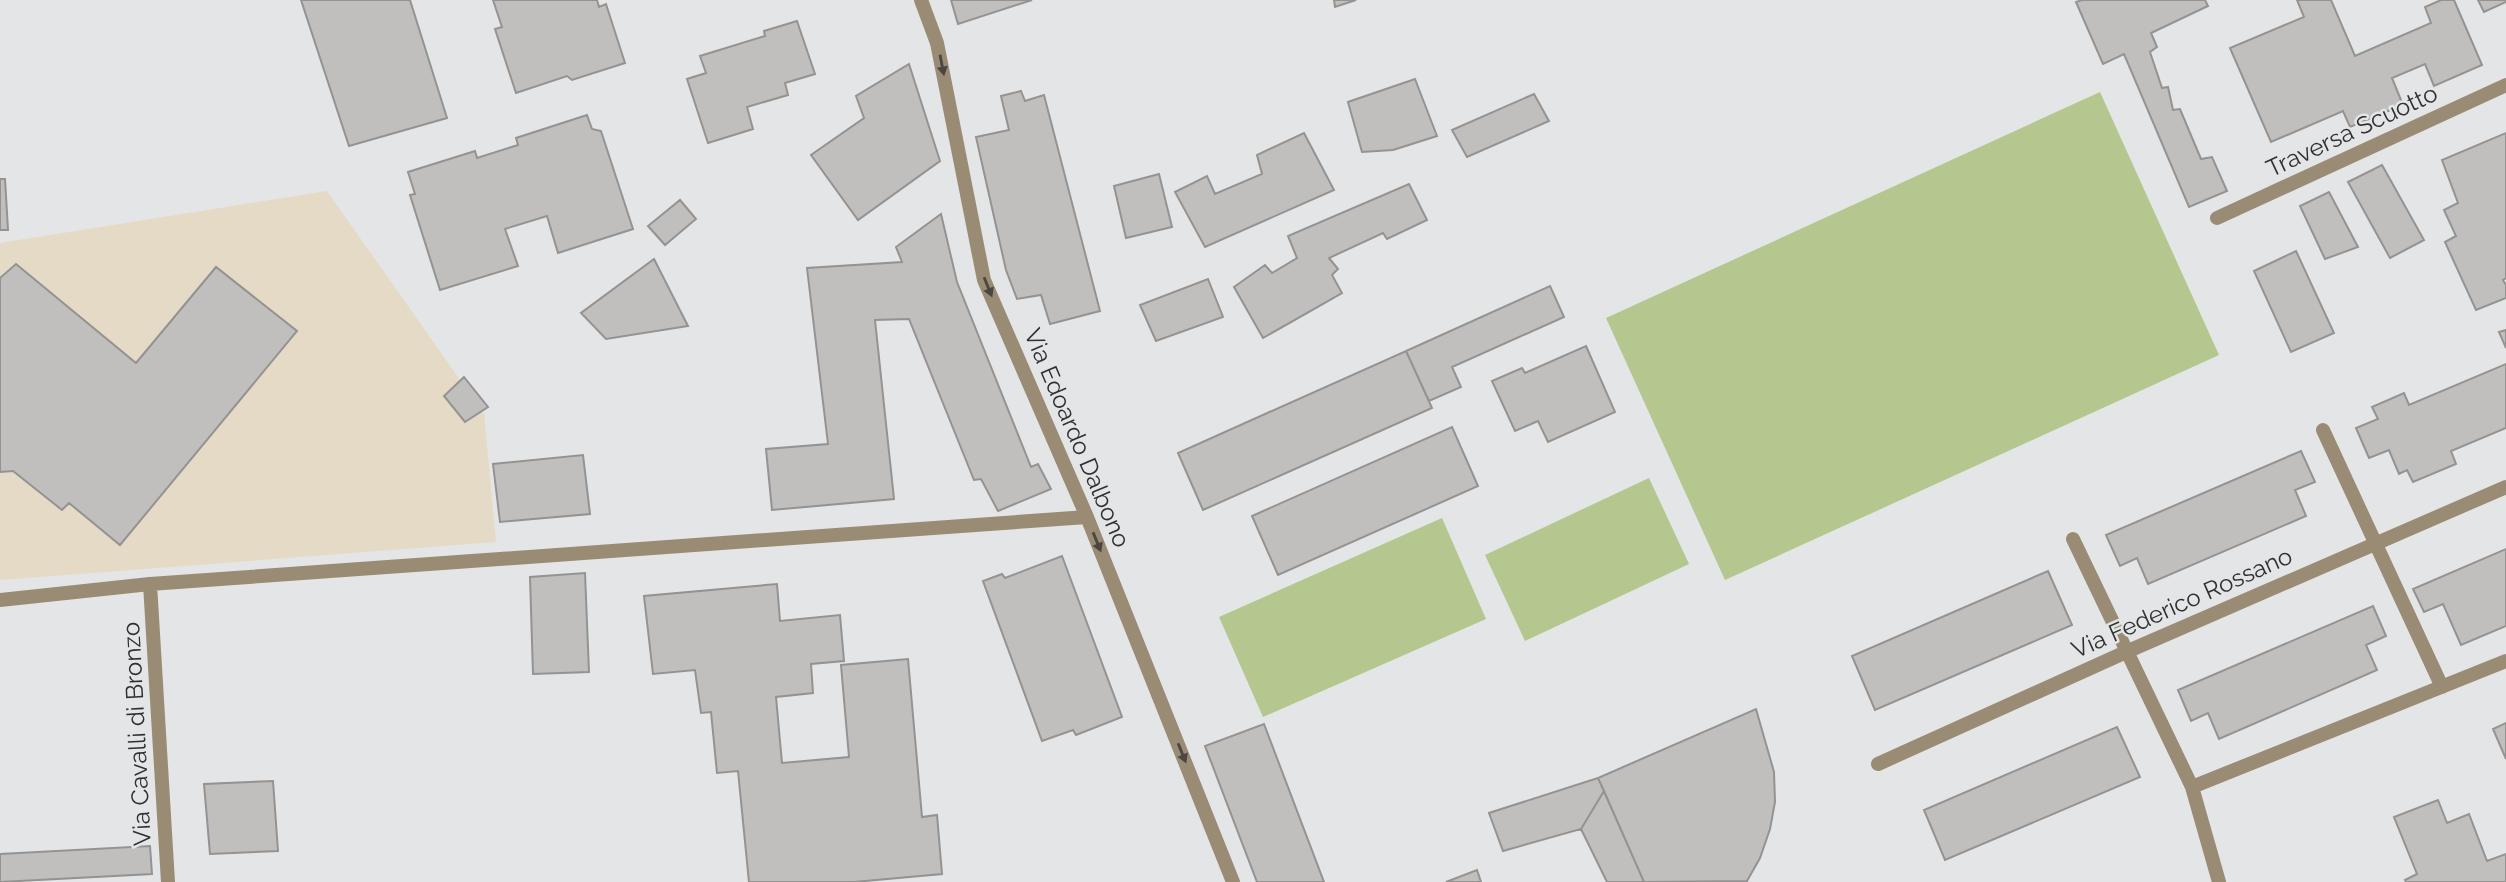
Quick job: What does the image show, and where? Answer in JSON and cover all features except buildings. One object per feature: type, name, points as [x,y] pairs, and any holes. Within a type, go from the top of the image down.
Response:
[{"type":"street","name":"Via Edoardo Dalbono","points":[[921,0],[937,43],[984,280],[1087,517],[1233,882]]},
{"type":"street","name":"Traversa Scuotto","points":[[2217,218],[2506,85]]},
{"type":"street","points":[[2323,430],[2442,687]]},
{"type":"street","name":"Via Federico Rossano","points":[[1878,764],[2126,652],[2506,487]]},
{"type":"street","points":[[0,600],[150,584],[1087,517]]},
{"type":"street","points":[[2073,539],[2192,786],[2219,882]]},
{"type":"street","name":"Via Cavalli di Bronzo","points":[[150,584],[168,882]]},
{"type":"street","points":[[2192,786],[2506,661]]},
{"type":"shaded area","points":[[327,191],[484,414],[496,542],[0,580],[0,243]]},
{"type":"green space","points":[[2100,92],[2219,355],[1725,580],[1606,318]]},
{"type":"green space","points":[[1649,478],[1689,564],[1525,641],[1485,555]]},
{"type":"green space","points":[[1442,518],[1486,619],[1263,717],[1219,617]]}]
